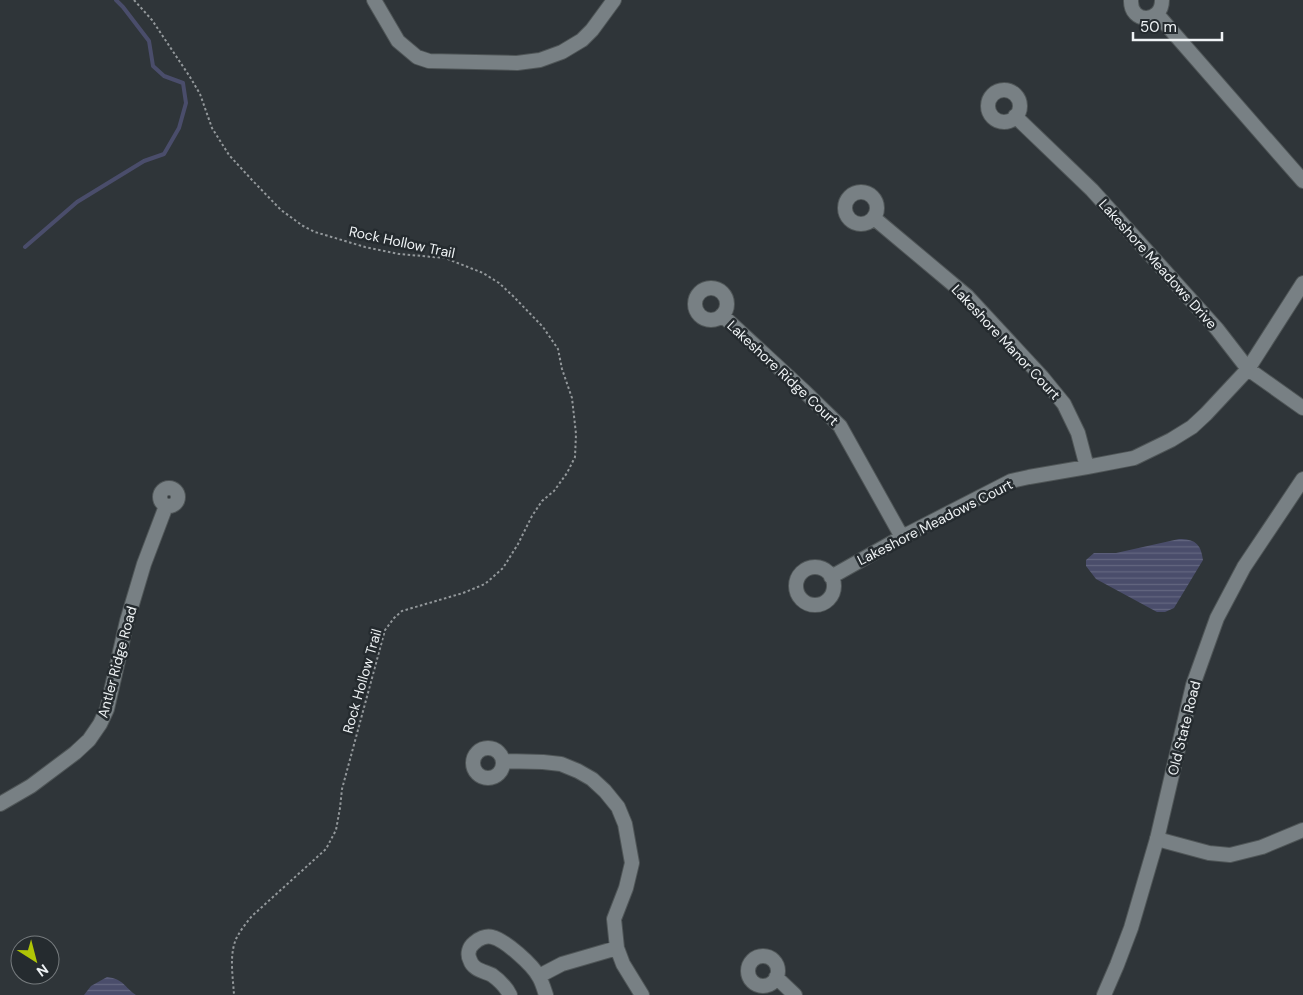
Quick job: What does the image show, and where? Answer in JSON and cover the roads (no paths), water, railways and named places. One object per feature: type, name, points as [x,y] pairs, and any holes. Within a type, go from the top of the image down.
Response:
[{"type":"street","points":[[374,0],[398,40],[417,57],[429,61],[517,62],[540,60],[562,52],[582,40],[592,30],[614,0]]},
{"type":"street","points":[[1131,0],[1131,7],[1137,15],[1146,18],[1151,18],[1157,14],[1162,7],[1162,0]]},
{"type":"street","points":[[1157,14],[1303,182]]},
{"type":"street","name":"Lakeshore Meadows Drive","points":[[1015,116],[1098,197],[1217,329],[1248,369],[1303,408]]},
{"type":"street","name":"Lakeshore Manor Court","points":[[874,218],[967,296],[1042,377],[1064,404],[1078,434],[1087,467]]},
{"type":"street","name":"Lakeshore Meadows Court","points":[[831,577],[973,499],[1011,481],[1029,476],[1134,458],[1171,440],[1192,427],[1248,369],[1303,283]]},
{"type":"street","name":"Lakeshore Ridge Court","points":[[722,315],[840,426],[902,537]]},
{"type":"street","name":"Old State Road","points":[[1104,995],[1131,928],[1157,839],[1193,685],[1217,618],[1244,567],[1303,479]]},
{"type":"street","name":"Antler Ridge Road","points":[[0,804],[31,786],[75,753],[89,740],[100,724],[107,709],[127,621],[144,564],[166,506]]},
{"type":"street","points":[[503,762],[562,764],[592,779],[618,807],[625,824],[632,863],[626,888],[614,919],[617,948],[623,964],[642,995]]},
{"type":"street","points":[[1157,839],[1209,853],[1230,855],[1262,847],[1303,830]]},
{"type":"street","points":[[510,995],[507,989],[493,976],[478,970],[469,960],[468,954],[470,949],[475,942],[486,936],[499,940],[520,956],[539,976],[546,995]]},
{"type":"street","points":[[539,976],[562,964],[617,948]]},
{"type":"street","points":[[776,977],[795,995]]},
{"type":"water","points":[[1179,539],[1196,543],[1201,550],[1203,560],[1174,608],[1165,612],[1157,612],[1096,579],[1086,566],[1086,560],[1094,553],[1116,553]]},
{"type":"water","points":[[107,977],[120,981],[136,995],[84,995],[91,986]]},
{"type":"waterway","points":[[25,247],[77,202],[144,161],[164,154],[179,128],[186,103],[183,83],[164,76],[153,66],[149,41],[116,0]]}]
